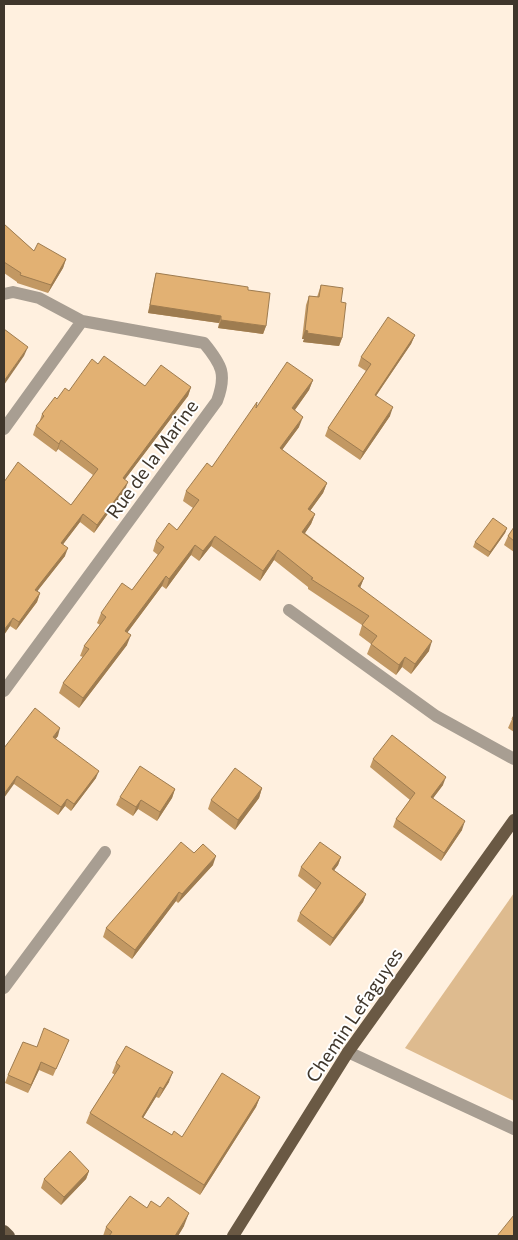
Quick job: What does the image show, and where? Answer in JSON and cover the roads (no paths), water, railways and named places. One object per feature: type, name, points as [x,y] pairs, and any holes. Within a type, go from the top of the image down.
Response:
[{"type":"main road","name":"Chemin Lefaguyes","points":[[233,1236],[348,1052],[514,820]]},
{"type":"main road","points":[[4,1231],[9,1236]]},
{"type":"street","name":"Rue de la Marine","points":[[4,294],[13,292],[39,298],[82,321],[204,343],[216,358],[222,372],[223,386],[218,401],[4,691]]},
{"type":"street","points":[[4,428],[82,321]]},
{"type":"street","points":[[288,610],[436,716],[514,759]]},
{"type":"street","points":[[4,988],[105,852]]},
{"type":"street","points":[[348,1052],[514,1128]]}]
